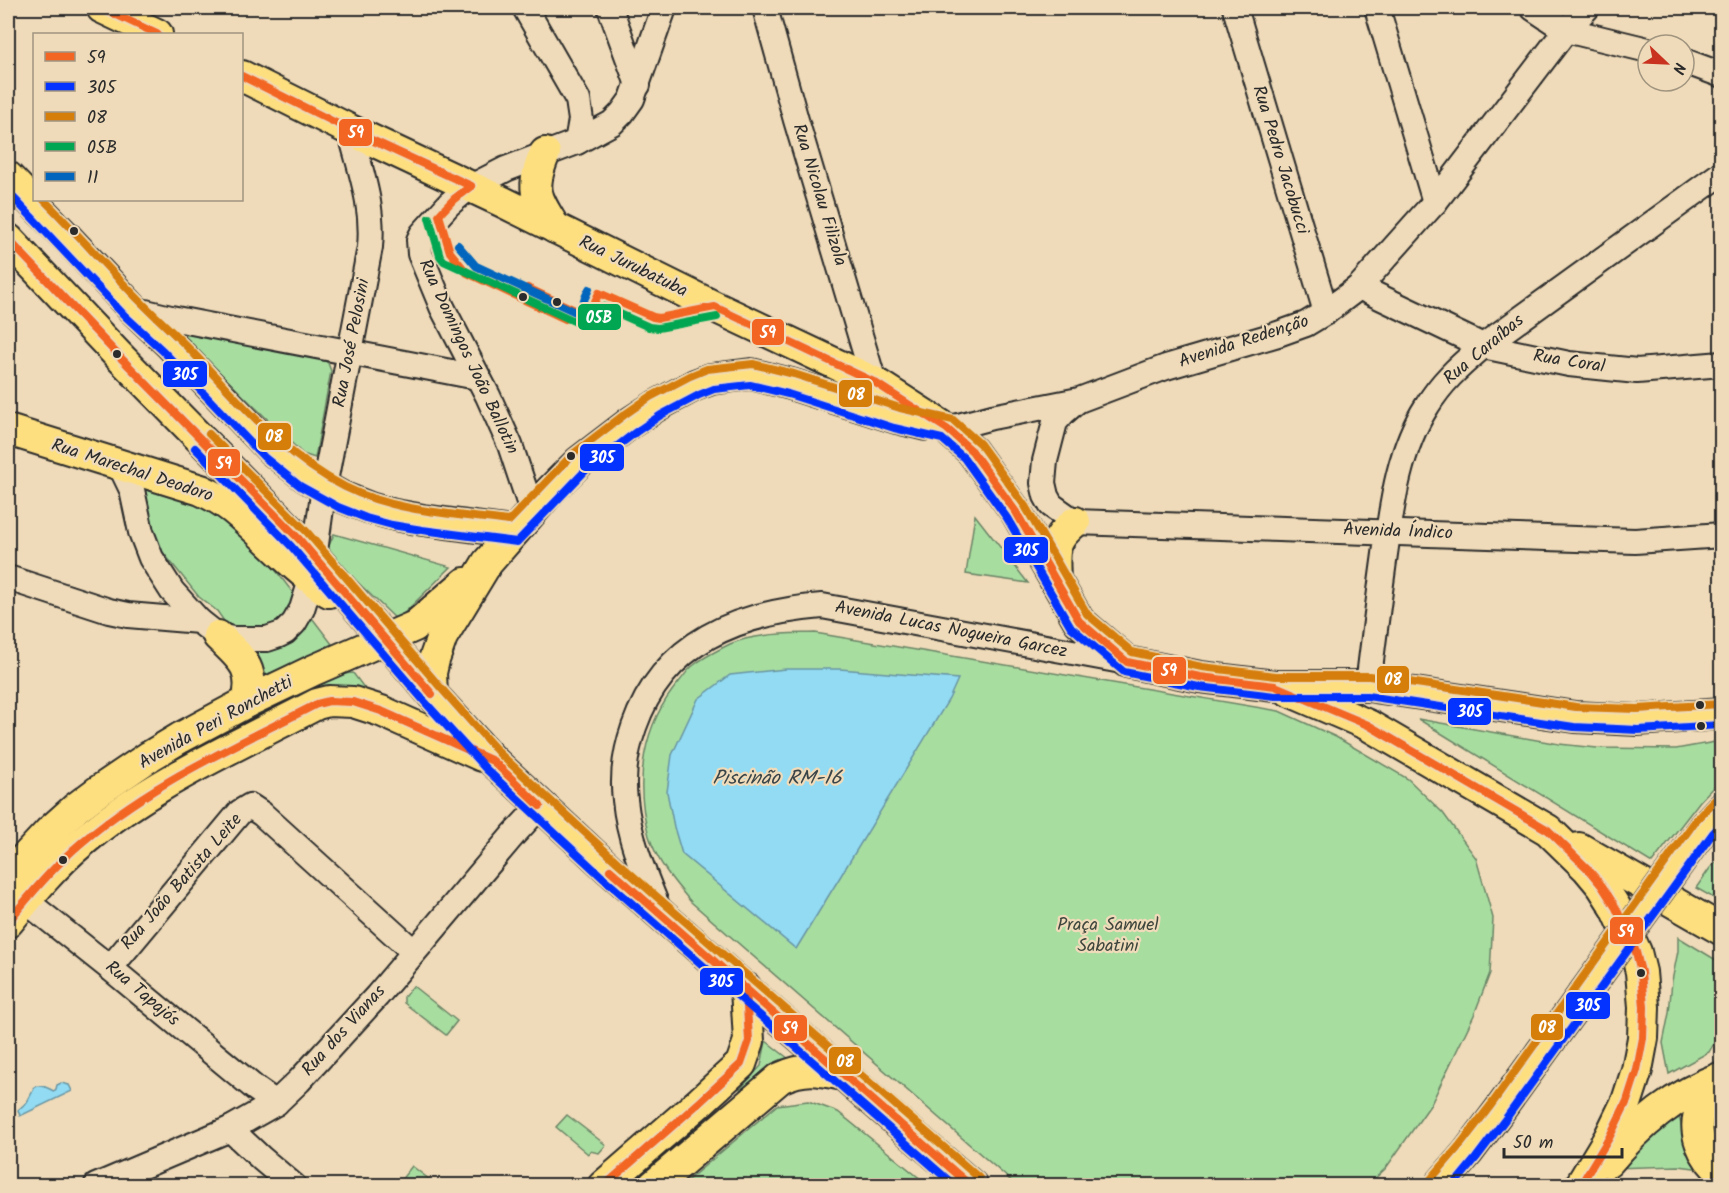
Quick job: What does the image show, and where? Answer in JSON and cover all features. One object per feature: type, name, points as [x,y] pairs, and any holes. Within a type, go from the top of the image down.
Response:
[{"type":"main road","points":[[102,8],[155,33]]},
{"type":"main road","name":"Rua Jurubatuba","points":[[243,76],[715,307],[874,381],[947,429],[972,451],[1016,512],[1079,621],[1127,662]]},
{"type":"main road","points":[[545,153],[536,178],[536,189],[541,206],[555,228]]},
{"type":"main road","points":[[8,177],[133,309],[171,344],[287,463],[342,497],[396,515],[423,520],[523,522]]},
{"type":"main road","points":[[8,239],[117,354],[299,539],[313,569]]},
{"type":"main road","points":[[432,694],[431,673],[442,637],[487,563],[551,490],[579,462],[630,423],[695,385],[711,379],[751,374],[769,377],[897,418],[947,429]]},
{"type":"main road","name":"Rua Marechal Deodoro","points":[[8,430],[201,490],[232,508],[291,563],[313,569],[362,613],[432,694],[494,761],[540,806],[972,1185]]},
{"type":"main road","points":[[1055,580],[1055,549],[1062,533],[1075,522]]},
{"type":"main road","name":"Avenida Peri Ronchetti","points":[[8,876],[50,832],[96,792],[180,738],[247,702],[415,626],[487,563]]},
{"type":"main road","points":[[209,628],[247,666],[250,684],[247,702]]},
{"type":"main road","name":"Avenida Lucas Nogueira Garcez","points":[[1127,662],[1200,677],[1275,686],[1368,686],[1575,717],[1637,720],[1722,714]]},
{"type":"main road","points":[[1275,686],[1368,725],[1722,930]]},
{"type":"main road","name":"Rua Marechal Deodoro","points":[[14,903],[79,844],[122,811],[206,762],[317,704],[328,701],[353,702],[381,711],[494,761]]},
{"type":"main road","points":[[1439,1185],[1499,1111],[1713,817]]},
{"type":"main road","points":[[1548,830],[1602,886],[1616,908],[1636,952],[1641,972],[1644,1007],[1643,1038],[1637,1070],[1627,1101],[1609,1137],[1580,1185]]},
{"type":"main road","points":[[614,1180],[741,1064],[749,1041],[746,988]]},
{"type":"main road","points":[[653,1185],[780,1078],[795,1071],[808,1070],[847,1076]]},
{"type":"main road","points":[[1722,1079],[1701,1107],[1697,1120],[1704,1153],[1709,1161],[1722,1172]]},
{"type":"main road","points":[[1589,1185],[1626,1140],[1653,1117],[1688,1091],[1722,1079]]},
{"type":"street","points":[[525,8],[578,100],[581,120],[577,142]]},
{"type":"street","points":[[610,8],[638,84]]},
{"type":"street","points":[[578,100],[612,123],[622,113],[632,99],[664,8]]},
{"type":"street","name":"Rua Nicolau Filizola","points":[[765,8],[874,381]]},
{"type":"street","name":"Rua Pedro Jacobucci","points":[[1235,8],[1326,312]]},
{"type":"street","points":[[1377,8],[1435,202]]},
{"type":"street","points":[[1533,8],[1566,30],[1636,47]]},
{"type":"street","name":"Avenida Redenção","points":[[947,429],[992,417],[1079,400],[1166,367],[1278,334],[1306,324],[1326,312],[1359,287],[1435,202],[1566,30],[1587,8]]},
{"type":"street","points":[[1696,65],[1722,75]]},
{"type":"street","name":"Rua Domingos João Ballotin","points":[[523,522],[520,472],[488,396],[442,307],[420,254],[419,240],[443,210],[471,186],[506,169],[577,142],[612,123]]},
{"type":"street","name":"Rua José Pelosini","points":[[8,578],[109,611],[209,628],[232,639],[267,639],[279,635],[289,628],[299,615],[305,603],[313,569],[324,487],[367,269],[372,226],[370,206],[350,129]]},
{"type":"street","points":[[425,165],[442,193],[443,210]]},
{"type":"street","name":"Rua Caraíbas","points":[[1368,686],[1388,532],[1397,482],[1409,443],[1426,407],[1447,378],[1483,346],[1722,173]]},
{"type":"street","name":"Rua Coral","points":[[1359,287],[1483,346],[1569,364],[1637,371],[1722,364]]},
{"type":"street","points":[[133,309],[477,377]]},
{"type":"street","points":[[1075,522],[1051,505],[1043,483],[1045,461],[1055,422],[1079,400]]},
{"type":"street","points":[[120,465],[132,490],[141,532],[151,558],[172,591],[209,628]]},
{"type":"street","name":"Avenida Índico","points":[[1075,522],[1635,541],[1722,535]]},
{"type":"street","name":"Avenida Lucas Nogueira Garcez","points":[[661,914],[640,863],[629,828],[624,797],[625,765],[634,727],[651,691],[671,666],[694,645],[713,634],[753,617],[822,606],[1127,662]]},
{"type":"street","name":"Rua João Batista Leite","points":[[110,968],[240,812],[250,806],[260,812],[413,951]]},
{"type":"street","name":"Rua dos Vianas","points":[[96,1185],[230,1129],[276,1103],[364,1011],[413,951],[540,806]]},
{"type":"street","name":"Rua Tapajós","points":[[14,903],[110,968],[276,1103]]},
{"type":"street","points":[[230,1129],[294,1185]]},
{"type":"green space","points":[[175,329],[324,360],[328,363],[331,371],[315,458],[303,454]]},
{"type":"green space","points":[[144,490],[170,492],[199,501],[251,543],[277,572],[332,644],[290,666],[262,676],[217,611],[199,597],[162,551],[147,525]]},
{"type":"green space","points":[[975,515],[1028,583],[966,574]]},
{"type":"green space","points":[[334,534],[451,567],[397,620],[326,552]]},
{"type":"green space","name":"Praça Samuel Sabatini","points":[[815,633],[1279,711],[1336,737],[1408,779],[1443,813],[1476,858],[1493,918],[1490,973],[1474,1015],[1431,1104],[1386,1168],[1368,1185],[1016,1185],[691,902],[661,863],[649,836],[644,816],[642,775],[644,755],[657,717],[666,699],[688,671],[697,662],[716,651],[750,638]]},
{"type":"green space","points":[[353,673],[365,689],[326,691],[86,825],[55,839],[129,780],[331,675]]},
{"type":"green space","points":[[1418,719],[1559,744],[1597,748],[1676,749],[1721,741],[1721,779],[1700,801],[1652,863]]},
{"type":"green space","points":[[1721,858],[1721,902],[1696,888],[1710,868]]},
{"type":"green space","points":[[1678,937],[1721,963],[1721,1031],[1709,1052],[1669,1074],[1663,1043],[1678,951]]},
{"type":"green space","points":[[413,986],[457,1021],[446,1035],[404,1003],[404,997]]},
{"type":"green space","points":[[766,1041],[789,1059],[745,1095],[740,1089],[761,1066]]},
{"type":"green space","points":[[808,1101],[838,1112],[928,1185],[682,1185],[777,1105]]},
{"type":"green space","points":[[1677,1106],[1686,1139],[1702,1169],[1679,1166],[1613,1168]]},
{"type":"green space","points":[[567,1115],[606,1145],[599,1153],[590,1151],[588,1154],[556,1127]]},
{"type":"green space","points":[[412,1166],[434,1183],[432,1185],[397,1185]]},
{"type":"water","name":"Piscinão RM-16","points":[[786,669],[840,669],[958,679],[949,699],[796,949],[682,854],[667,792],[672,755],[698,699],[730,675]]},
{"type":"water","points":[[61,1083],[69,1085],[72,1091],[20,1116],[18,1110],[27,1102],[35,1087],[43,1086],[54,1091]]},
{"type":"transit line","name":"59","points":[[102,8],[155,33]]},
{"type":"transit line","name":"59","points":[[243,76],[350,130],[471,186]]},
{"type":"transit line","name":"59","points":[[471,186],[439,215],[450,252],[467,273],[565,319]]},
{"type":"transit line","name":"305","points":[[8,192],[125,316],[163,351],[264,457],[300,486],[338,507],[366,518],[422,530],[517,542],[586,470],[661,415],[714,389],[750,385],[788,394],[894,428],[942,439],[964,458],[1007,518],[1071,627],[1124,672],[1199,687],[1275,696],[1367,696],[1574,727],[1638,730],[1722,725]]},
{"type":"transit line","name":"08","points":[[45,201],[248,411],[284,445],[323,475],[345,487],[384,502],[426,511],[509,521],[573,454],[650,397],[707,369],[753,364],[794,374],[900,408],[953,420],[980,444],[1025,506],[1087,614],[1132,652],[1202,667],[1276,676],[1369,676],[1576,707],[1637,709],[1721,704]]},
{"type":"transit line","name":"05B","points":[[429,218],[440,256],[444,261],[585,326],[595,323],[604,307],[649,327],[658,328],[717,317]]},
{"type":"transit line","name":"59","points":[[8,239],[117,354],[299,539],[432,694]]},
{"type":"transit line","name":"11","points":[[458,245],[476,266],[578,313],[589,289]]},
{"type":"transit line","name":"59","points":[[528,288],[588,316],[599,293],[659,318],[715,307],[874,382],[947,429],[972,451],[1016,512],[1079,621],[1127,662],[1200,677],[1275,686],[1368,725],[1548,830],[1602,886],[1616,908],[1636,952],[1641,972],[1644,1007],[1643,1038],[1637,1070],[1627,1101],[1609,1138],[1580,1186]]},
{"type":"transit line","name":"08","points":[[209,434],[307,532],[500,754],[617,862],[979,1178]]},
{"type":"transit line","name":"305","points":[[195,448],[291,546],[424,701],[486,769],[603,878],[955,1186]]},
{"type":"transit line","name":"59","points":[[8,922],[64,858],[129,806],[222,752],[317,704],[329,701],[353,702],[381,711],[493,761],[540,806]]},
{"type":"transit line","name":"08","points":[[1431,1179],[1491,1105],[1696,820],[1714,801]]},
{"type":"transit line","name":"305","points":[[1453,1186],[1507,1117],[1713,833],[1722,824]]},
{"type":"transit line","name":"59","points":[[610,870],[971,1186]]},
{"type":"transit line","name":"59","points":[[604,1186],[741,1064],[749,1041],[746,988]]}]
